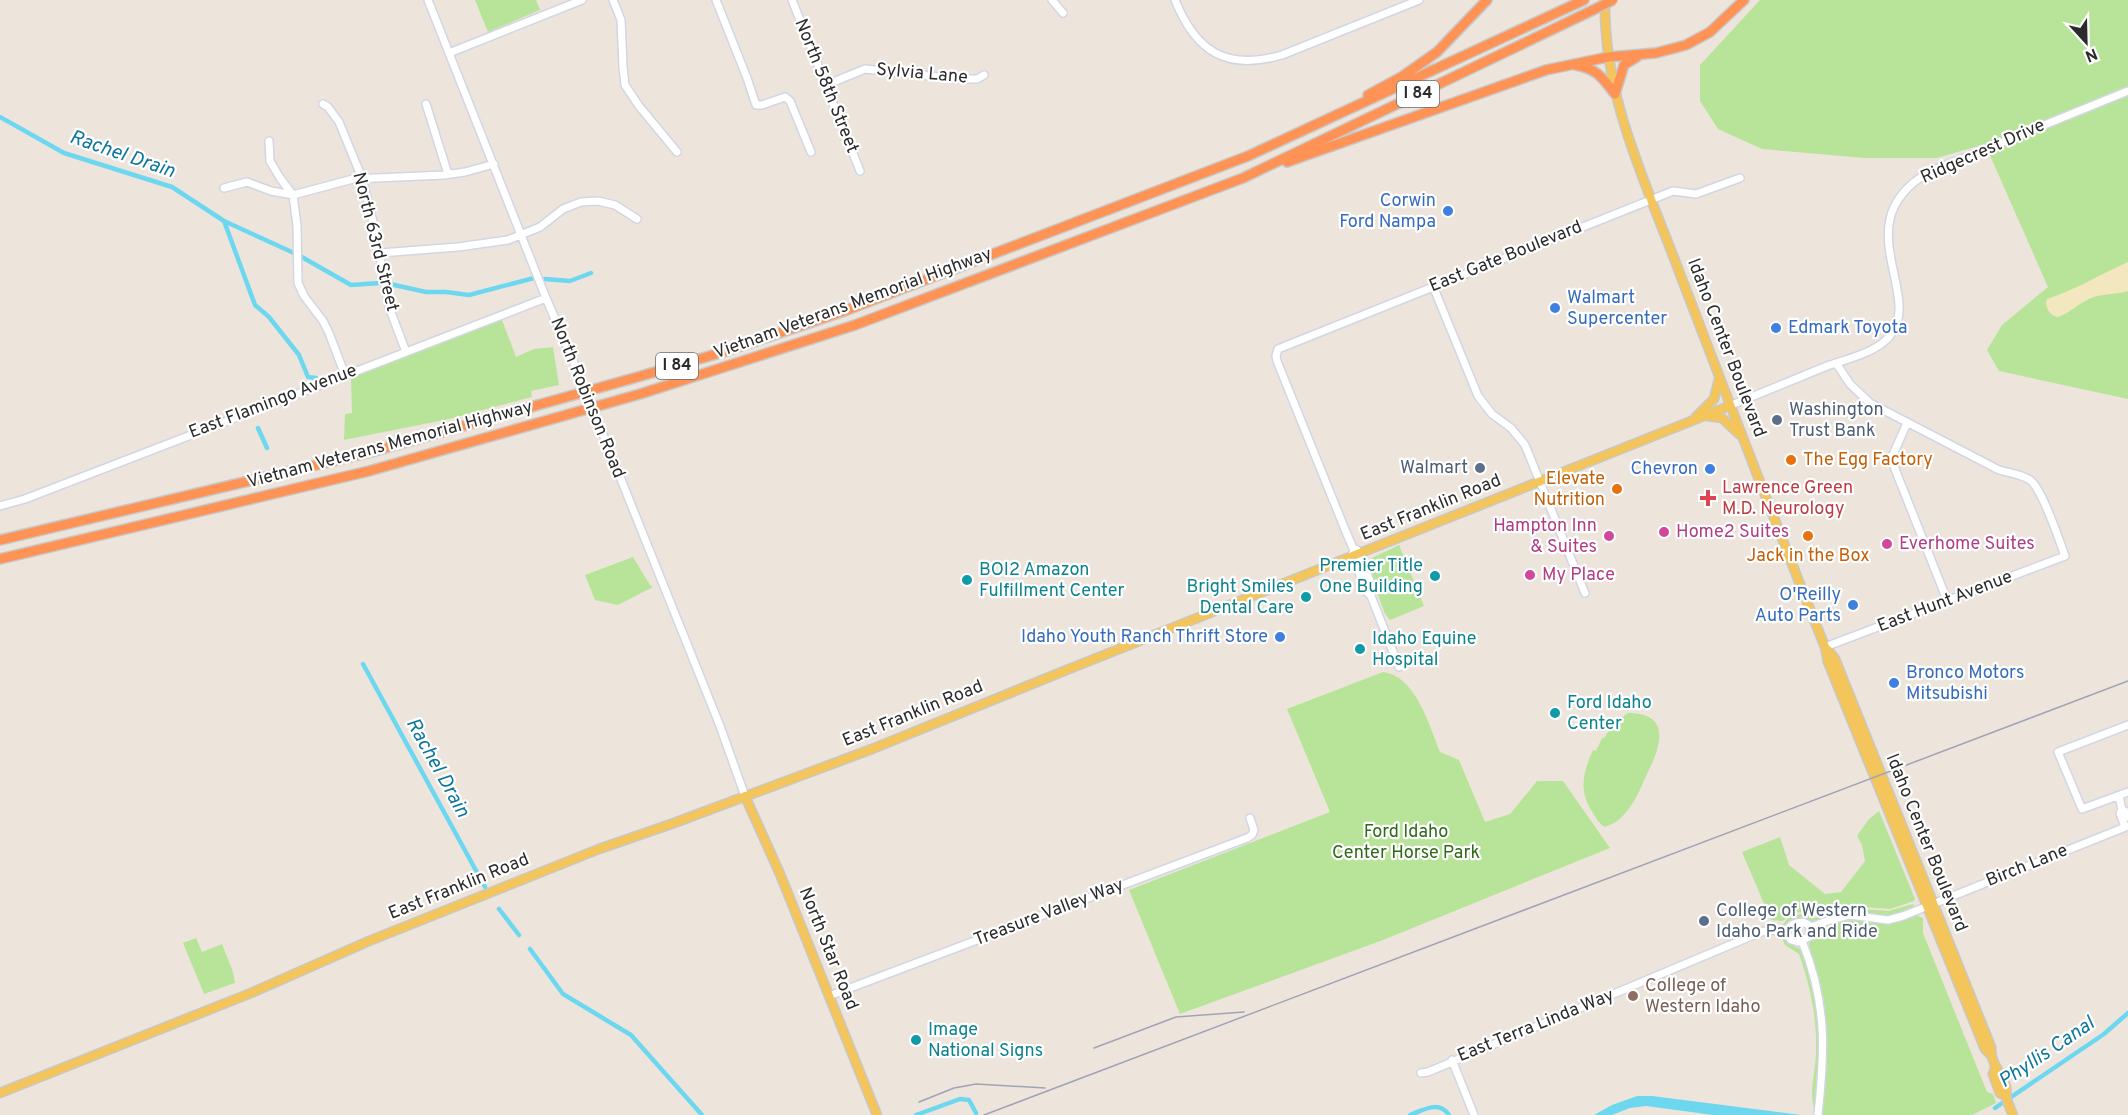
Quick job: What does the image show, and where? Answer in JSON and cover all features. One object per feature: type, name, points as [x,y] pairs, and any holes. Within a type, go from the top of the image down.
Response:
[{"type":"highway","points":[[1330,119],[1403,76],[1437,52],[1486,0]]},
{"type":"highway","name":"Vietnam Veterans Memorial Highway","points":[[0,540],[371,452],[723,352],[869,301],[1248,156],[1584,0]]},
{"type":"highway","name":"Vietnam Veterans Memorial Highway","points":[[0,559],[369,471],[703,375],[855,325],[1243,178],[1613,0]]},
{"type":"highway","points":[[1243,178],[1488,89],[1567,64],[1673,50],[1699,39],[1718,26],[1744,0]]},
{"type":"highway","points":[[1615,94],[1623,65],[1642,55]]},
{"type":"highway","points":[[1567,64],[1596,70],[1615,94]]},
{"type":"main road","name":"Idaho Center Boulevard","points":[[1605,0],[1608,57],[1623,123],[1729,406],[1826,647],[1832,673],[1930,906],[1985,1049],[1990,1054],[2007,1090],[2007,1100],[2013,1115]]},
{"type":"main road","points":[[1694,420],[1714,399],[1719,379]]},
{"type":"main road","name":"East Franklin Road","points":[[0,1093],[251,993],[438,913],[600,849],[872,750],[1355,553],[1541,482],[1729,406]]},
{"type":"main road","points":[[1704,416],[1722,418],[1742,438]]},
{"type":"main road","name":"North Star Road","points":[[745,796],[780,874],[878,1115]]},
{"type":"street","name":"North Robinson Road","points":[[428,0],[546,298],[717,718],[745,796]]},
{"type":"street","points":[[449,53],[582,0]]},
{"type":"street","points":[[613,0],[621,20],[626,85],[639,106],[676,152]]},
{"type":"street","points":[[716,0],[756,105],[785,97],[789,101],[811,152]]},
{"type":"street","name":"North 58th Street","points":[[792,0],[860,171]]},
{"type":"street","points":[[1052,0],[1064,13]]},
{"type":"street","points":[[1175,0],[1182,18],[1202,45],[1212,52],[1234,60],[1249,60],[1269,59],[1284,54],[1419,0]]},
{"type":"street","name":"Sylvia Lane","points":[[826,85],[865,69],[957,79],[977,79],[984,75]]},
{"type":"street","name":"Ridgecrest Drive","points":[[1836,363],[1875,347],[1889,338],[1893,331],[1899,308],[1888,228],[1893,209],[1912,183],[1929,172],[2128,91]]},
{"type":"street","name":"North 63rd Street","points":[[323,104],[336,116],[362,178],[380,253],[389,307],[406,352]]},
{"type":"street","points":[[426,104],[448,174]]},
{"type":"street","points":[[269,141],[270,161],[293,195],[297,226],[298,283],[304,296],[323,321],[345,375]]},
{"type":"street","points":[[224,188],[247,182],[271,191],[293,195],[362,178],[448,174],[494,164]]},
{"type":"street","name":"East Gate Boulevard","points":[[1355,553],[1277,361],[1276,352],[1282,347],[1433,286],[1673,192],[1696,194],[1740,178]]},
{"type":"street","points":[[380,253],[508,240],[540,227],[563,209],[581,202],[598,201],[615,205],[637,219]]},
{"type":"street","points":[[1433,286],[1478,396],[1492,414],[1521,438],[1585,593]]},
{"type":"street","name":"East Flamingo Avenue","points":[[0,506],[25,499],[546,298]]},
{"type":"street","points":[[1836,363],[1860,395],[1907,423],[1892,457],[1894,470],[1947,600]]},
{"type":"street","name":"East Franklin Road","points":[[1729,406],[1836,363]]},
{"type":"street","name":"East Hunt Avenue","points":[[1826,647],[2065,556],[2040,493],[2033,482],[2022,476],[1999,470],[1907,423]]},
{"type":"street","points":[[1355,553],[1373,588],[1371,596],[1399,667]]},
{"type":"street","points":[[2128,725],[2058,752],[2082,809],[2128,792]]},
{"type":"street","points":[[2119,795],[2122,810],[2120,813],[2127,826]]},
{"type":"street","points":[[2122,810],[2128,817]]},
{"type":"street","name":"Treasure Valley Way","points":[[829,996],[1246,838],[1252,835],[1254,830],[1250,818]]},
{"type":"street","name":"Birch Lane","points":[[1930,906],[2127,826]]},
{"type":"street","points":[[1811,927],[1849,915],[1888,920],[1930,906]]},
{"type":"street","points":[[1800,922],[1807,923],[1811,927],[1809,937],[1802,941],[1791,940],[1786,932],[1792,925],[1800,922]]},
{"type":"street","name":"East Terra Linda Way","points":[[1420,1073],[1428,1072],[1761,932],[1771,930],[1786,932]]},
{"type":"street","points":[[1802,941],[1812,968],[1822,1010],[1824,1051],[1818,1115]]},
{"type":"street","points":[[1452,1060],[1474,1115]]},
{"type":"green space","points":[[475,0],[536,0],[540,10],[488,32]]},
{"type":"green space","points":[[1760,0],[2128,0],[2128,399],[1999,371],[1987,350],[2002,325],[2048,287],[1985,144],[1937,158],[1865,158],[1762,149],[1718,129],[1700,101],[1700,65]]},
{"type":"green space","points":[[502,320],[516,357],[534,349],[553,347],[559,385],[531,391],[532,397],[449,419],[344,440],[345,414],[352,413],[351,378]]},
{"type":"green space","points":[[1399,545],[1424,606],[1390,620],[1385,614],[1366,561]]},
{"type":"green space","points":[[633,557],[653,587],[618,605],[595,600],[585,575]]},
{"type":"green space","name":"Ford Idaho Center Horse Park","points":[[1383,672],[1394,675],[1413,692],[1426,716],[1440,752],[1459,760],[1485,822],[1510,814],[1537,781],[1563,781],[1610,848],[1383,940],[1180,1014],[1129,890],[1330,812],[1287,709]]},
{"type":"green space","points":[[1628,713],[1652,719],[1657,725],[1659,743],[1652,764],[1631,806],[1619,819],[1604,827],[1595,817],[1585,797],[1585,774],[1593,750],[1596,751],[1602,738],[1615,722]]},
{"type":"green space","points":[[1879,811],[1914,901],[1890,909],[1849,906],[1833,908],[1815,915],[1798,912],[1782,921],[1771,920],[1742,852],[1780,837],[1789,865],[1825,894],[1841,892],[1865,861],[1862,845],[1857,836],[1869,819]]},
{"type":"green space","points":[[1913,904],[1915,908],[1888,916],[1842,914],[1814,923],[1799,920],[1781,927],[1787,919],[1801,914],[1814,918],[1849,908],[1888,911]]},
{"type":"green space","points":[[1915,915],[1923,918],[1923,933],[1987,1092],[1993,1094],[1996,1103],[1972,1115],[1820,1115],[1825,1070],[1826,1026],[1823,996],[1810,954],[1809,942],[1818,928],[1840,920],[1895,922]]},
{"type":"green space","points":[[1780,934],[1804,952],[1816,997],[1821,1044],[1815,1111],[1812,1089],[1816,1038],[1812,1001],[1799,954],[1785,945]]},
{"type":"green space","points":[[196,938],[202,952],[222,944],[235,983],[204,994],[183,943]]},
{"type":"sand","points":[[2128,262],[2128,291],[2094,297],[2058,317],[2048,311],[2047,299],[2078,287]]},
{"type":"water","points":[[1637,1096],[1801,1115],[1713,1115],[1646,1106],[1630,1108],[1612,1115],[1594,1115],[1612,1105]]},
{"type":"waterway","name":"Rachel Drain","points":[[0,117],[64,153],[172,187],[224,221],[255,305],[269,317],[299,355],[308,377],[316,378]]},
{"type":"waterway","points":[[224,221],[294,253]]},
{"type":"waterway","points":[[300,256],[351,285],[380,283]]},
{"type":"waterway","points":[[545,279],[570,281],[591,273]]},
{"type":"waterway","points":[[390,284],[426,292],[469,295],[534,278]]},
{"type":"waterway","name":"Rachel Drain","points":[[258,428],[267,448]]},
{"type":"waterway","name":"Rachel Drain","points":[[363,664],[485,887]]},
{"type":"waterway","name":"Rachel Drain","points":[[499,909],[519,935]]},
{"type":"waterway","name":"Rachel Drain","points":[[530,949],[563,994],[631,1035],[702,1115]]},
{"type":"waterway","name":"Phyllis Canal","points":[[1995,1108],[2104,1034],[2128,1013]]},
{"type":"waterway","points":[[916,1115],[960,1099],[969,1100],[976,1113]]},
{"type":"waterway","points":[[1410,1115],[1436,1107],[1445,1110],[1449,1115]]},
{"type":"railway","points":[[984,1115],[2128,681]]},
{"type":"railway","points":[[1094,1048],[1176,1017],[1244,1012]]},
{"type":"railway","points":[[919,1102],[954,1088],[976,1084],[1045,1088]]},
{"type":"place","name":"Corwin Ford Nampa","points":[[1448,211]]},
{"type":"place","name":"Walmart Supercenter","points":[[1555,308]]},
{"type":"place","name":"Edmark Toyota","points":[[1776,328]]},
{"type":"place","name":"Washington Trust Bank","points":[[1777,420]]},
{"type":"place","name":"The Egg Factory","points":[[1791,460]]},
{"type":"place","name":"Walmart","points":[[1480,468]]},
{"type":"place","name":"Chevron","points":[[1710,469]]},
{"type":"place","name":"Elevate Nutrition","points":[[1617,489]]},
{"type":"place","name":"Lawrence Green M.D. Neurology","points":[[1708,498]]},
{"type":"place","name":"Home2 Suites","points":[[1664,532]]},
{"type":"place","name":"Hampton Inn & Suites","points":[[1609,536]]},
{"type":"place","name":"Jack in the Box","points":[[1808,536]]},
{"type":"place","name":"Everhome Suites","points":[[1887,544]]},
{"type":"place","name":"My Place","points":[[1530,575]]},
{"type":"place","name":"Premier Title One Building","points":[[1435,576]]},
{"type":"place","name":"BOI2 Amazon Fulfillment Center","points":[[967,580]]},
{"type":"place","name":"Bright Smiles Dental Care","points":[[1306,597]]},
{"type":"place","name":"O'Reilly Auto Parts","points":[[1853,605]]},
{"type":"place","name":"Idaho Youth Ranch Thrift Store","points":[[1280,637]]},
{"type":"place","name":"Idaho Equine Hospital","points":[[1360,649]]},
{"type":"place","name":"Bronco Motors Mitsubishi","points":[[1894,683]]},
{"type":"place","name":"Ford Idaho Center","points":[[1555,713]]},
{"type":"place","name":"College of Western Idaho Park and Ride","points":[[1704,921]]},
{"type":"place","name":"College of Western Idaho","points":[[1633,996]]},
{"type":"place","name":"Image National Signs","points":[[916,1040]]}]
